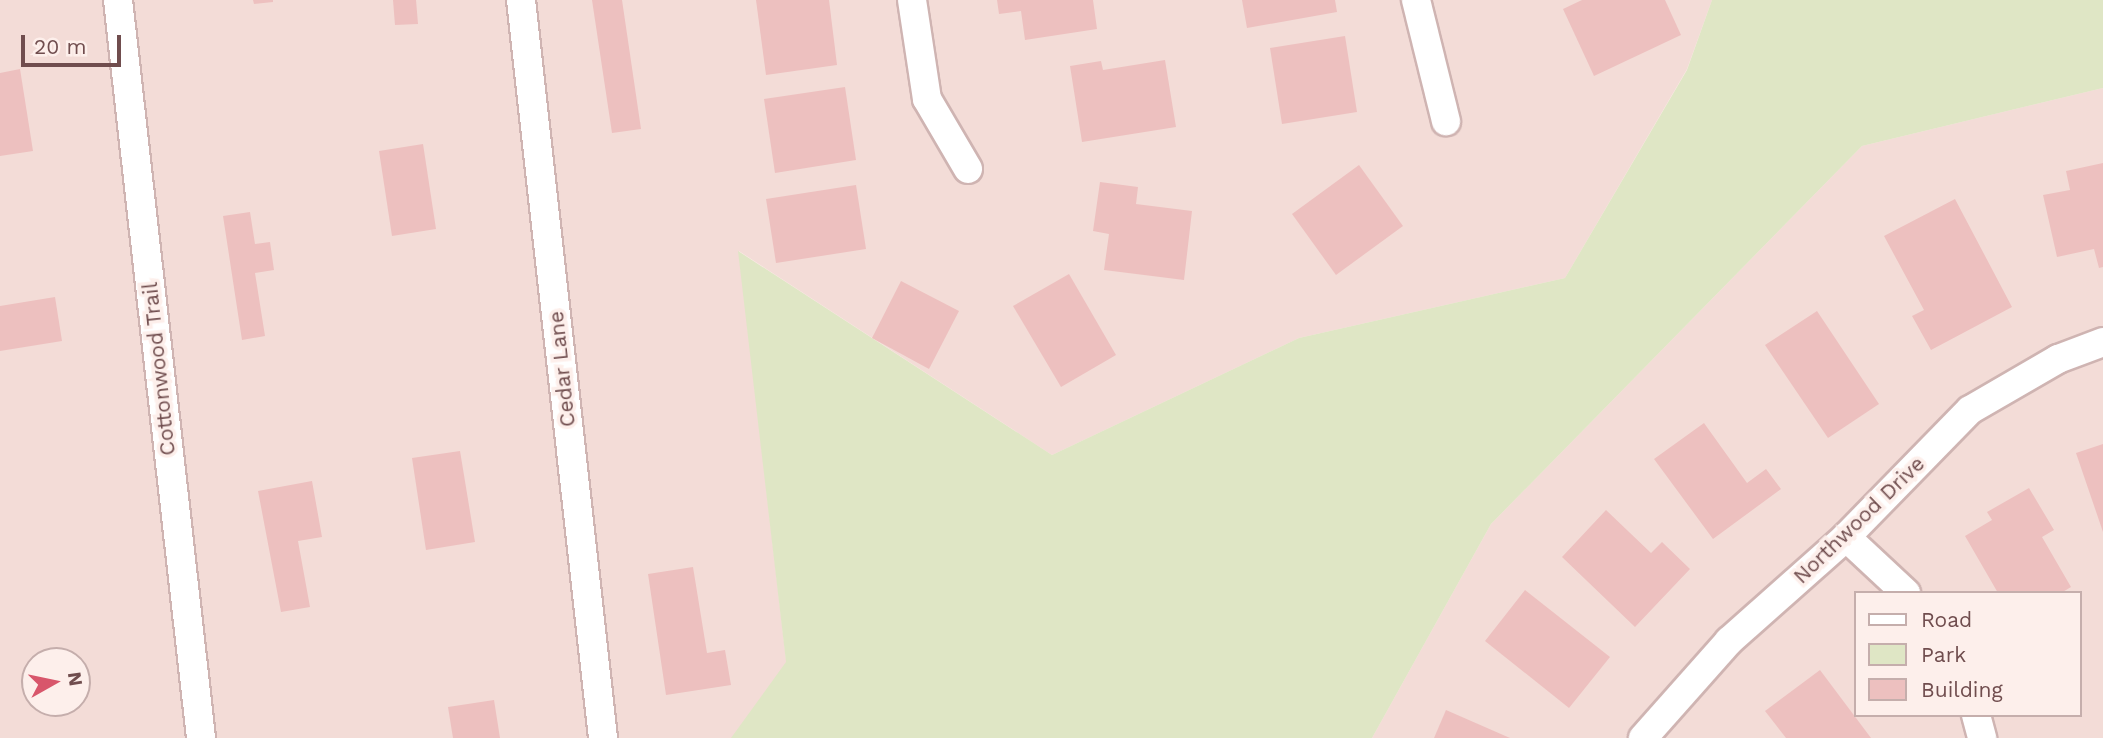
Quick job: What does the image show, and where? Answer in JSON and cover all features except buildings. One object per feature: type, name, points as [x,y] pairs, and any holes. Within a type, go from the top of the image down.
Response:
[{"type":"street","name":"Cottonwood Trail","points":[[118,0],[201,738]]},
{"type":"street","name":"Cedar Lane","points":[[521,0],[603,738]]},
{"type":"street","points":[[912,0],[927,99],[968,169]]},
{"type":"street","points":[[1416,0],[1446,121]]},
{"type":"street","name":"Northwood Drive","points":[[1643,738],[1729,641],[1846,537],[1970,410],[2058,359],[2103,342]]},
{"type":"street","points":[[1846,537],[1904,591]]},
{"type":"street","points":[[1977,717],[1982,738]]},
{"type":"shaded area","points":[[0,0],[1712,0],[1687,69],[1565,278],[1299,338],[1052,455],[739,251],[795,738],[0,738]]},
{"type":"shaded area","points":[[2103,88],[2103,738],[1372,738],[1491,524],[1862,146]]},
{"type":"green space","points":[[1712,0],[2103,0],[2103,88],[1862,146],[1491,524],[1372,738],[731,738],[786,662],[738,251],[1052,455],[1299,338],[1565,278],[1687,70]]}]
